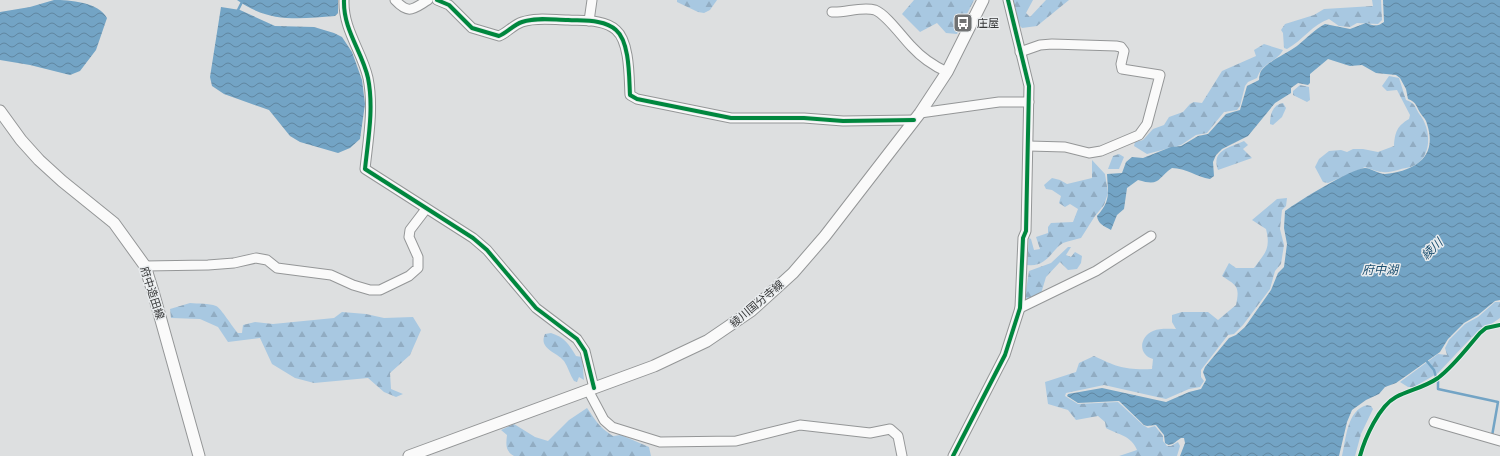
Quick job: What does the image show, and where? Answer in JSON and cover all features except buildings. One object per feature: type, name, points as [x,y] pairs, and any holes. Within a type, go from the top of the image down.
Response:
[{"type":"main road","name":"綾川国分寺線","points":[[408,456],[680,355],[727,329],[751,311],[787,279],[817,246],[917,117],[947,72],[983,0]]},
{"type":"main road","name":"府中造田線","points":[[0,111],[39,160],[68,186],[114,223],[145,266],[198,456]]},
{"type":"street","points":[[344,0],[345,20],[368,77],[371,97],[365,170],[473,238],[487,250],[536,308],[577,339],[585,351],[591,389],[604,420],[612,427],[660,442],[736,440],[800,425],[870,433],[890,429],[898,436],[902,456]]},
{"type":"street","points":[[395,0],[402,8],[407,10],[412,9],[428,0]]},
{"type":"street","points":[[437,0],[449,5],[472,28],[499,36],[524,21],[540,19],[589,21],[606,24],[616,30],[620,36],[629,60],[630,95],[637,99],[730,118],[804,118],[843,121],[917,117],[998,102],[1029,102]]},
{"type":"street","points":[[589,21],[592,0]]},
{"type":"street","points":[[953,456],[1005,355],[1020,308],[1023,238],[1026,231],[1030,86],[1020,52],[1008,0]]},
{"type":"street","points":[[832,12],[840,13],[867,9],[881,13],[912,48],[929,62],[947,72]]},
{"type":"street","points":[[1020,52],[1040,45],[1052,44],[1116,46],[1121,47],[1124,51],[1120,64],[1122,69],[1160,75],[1147,124],[1139,135],[1101,151],[1089,153],[1065,147],[1029,146]]},
{"type":"street","points":[[145,266],[208,265],[234,263],[256,258],[267,260],[278,268],[331,275],[353,285],[370,290],[380,290],[409,276],[418,268],[418,257],[409,237],[410,230],[426,209]]},
{"type":"street","points":[[1020,308],[1096,271],[1151,236]]},
{"type":"street","points":[[1434,422],[1500,441]]},
{"type":"green space","points":[[677,0],[717,0],[710,10],[704,13],[698,12],[677,2]]},
{"type":"green space","points":[[914,0],[974,0],[957,34],[946,33],[937,23],[920,32],[902,14]]},
{"type":"green space","points":[[1013,0],[1033,0],[1026,13],[1030,17],[1046,0],[1069,0],[1037,26],[1022,28],[1018,24]]},
{"type":"green space","points":[[1372,0],[1381,0],[1382,20],[1378,24],[1357,23],[1350,27],[1339,26],[1329,19],[1323,21],[1292,46],[1287,49],[1284,48],[1283,33],[1281,30],[1285,24],[1314,15],[1324,9],[1373,6]]},
{"type":"green space","points":[[1264,44],[1283,50],[1263,68],[1257,78],[1248,82],[1245,86],[1240,106],[1237,110],[1224,112],[1207,133],[1196,135],[1181,145],[1147,154],[1134,146],[1135,142],[1143,140],[1153,129],[1164,125],[1169,117],[1183,112],[1190,104],[1194,102],[1202,103],[1222,71],[1256,56],[1254,50]]},
{"type":"green space","points":[[1389,76],[1399,78],[1406,100],[1414,104],[1424,121],[1428,135],[1428,142],[1427,150],[1424,156],[1419,162],[1410,167],[1386,172],[1378,172],[1365,167],[1328,183],[1323,182],[1315,167],[1319,159],[1329,151],[1341,150],[1347,152],[1353,149],[1363,149],[1378,152],[1394,146],[1397,130],[1409,119],[1410,115],[1397,90],[1387,91],[1382,86]]},
{"type":"green space","points":[[1300,85],[1309,87],[1310,100],[1307,102],[1293,95],[1293,91]]},
{"type":"green space","points":[[1283,103],[1286,108],[1282,117],[1273,125],[1270,124],[1272,111],[1276,106]]},
{"type":"green space","points":[[1244,141],[1248,145],[1243,149],[1252,158],[1218,170],[1216,163],[1219,154],[1227,148]]},
{"type":"green space","points":[[1119,154],[1124,157],[1119,169],[1108,169],[1113,156]]},
{"type":"green space","points":[[1092,160],[1105,174],[1108,193],[1104,205],[1081,238],[1063,243],[1040,264],[1027,265],[1029,238],[1031,239],[1034,250],[1040,249],[1036,237],[1048,233],[1048,227],[1051,223],[1073,222],[1078,209],[1070,204],[1065,207],[1059,203],[1061,196],[1052,190],[1046,189],[1044,185],[1052,178],[1067,184],[1092,178]]},
{"type":"green space","points":[[1287,198],[1286,206],[1282,210],[1280,229],[1284,245],[1281,264],[1275,271],[1270,289],[1243,325],[1234,334],[1228,335],[1201,370],[1201,377],[1204,381],[1200,387],[1189,389],[1166,399],[1104,385],[1066,393],[1065,396],[1078,404],[1118,402],[1143,425],[1148,428],[1155,426],[1163,436],[1163,441],[1167,446],[1171,446],[1178,442],[1180,446],[1177,456],[1119,456],[1137,450],[1128,438],[1106,428],[1105,422],[1098,416],[1076,420],[1068,410],[1048,404],[1045,382],[1076,372],[1079,363],[1094,356],[1122,367],[1152,369],[1153,359],[1145,354],[1142,346],[1143,341],[1148,334],[1153,331],[1162,329],[1176,329],[1172,322],[1172,315],[1182,312],[1208,312],[1218,320],[1236,305],[1238,294],[1236,287],[1222,276],[1229,263],[1236,268],[1254,268],[1264,254],[1268,241],[1266,229],[1252,220],[1277,199]]},
{"type":"green space","points":[[1068,247],[1071,247],[1066,255],[1071,257],[1075,252],[1082,256],[1081,263],[1077,269],[1068,270],[1060,262],[1046,277],[1040,297],[1029,301],[1025,297],[1029,271],[1051,263]]},
{"type":"green space","points":[[1495,302],[1500,302],[1500,318],[1472,337],[1438,373],[1414,387],[1408,387],[1400,382],[1438,354],[1447,355],[1445,348],[1449,340],[1465,324],[1478,317]]},
{"type":"green space","points":[[190,303],[216,306],[221,310],[238,333],[242,333],[243,325],[255,322],[273,324],[334,318],[342,312],[366,314],[384,318],[413,317],[421,330],[410,355],[390,373],[391,389],[403,394],[396,397],[384,392],[368,378],[314,383],[295,378],[272,364],[260,338],[228,342],[218,327],[200,319],[171,318],[170,309]]},
{"type":"green space","points":[[551,333],[566,342],[576,356],[582,357],[584,380],[579,377],[577,382],[574,381],[564,361],[546,347],[544,343],[545,334]]},
{"type":"green space","points":[[1367,405],[1371,406],[1373,409],[1361,434],[1355,456],[1342,456],[1346,434],[1351,419],[1360,408]]},
{"type":"green space","points":[[587,408],[598,424],[613,436],[621,435],[649,447],[651,456],[514,456],[509,452],[506,444],[507,435],[501,430],[514,424],[535,437],[548,441],[569,420]]},
{"type":"water","points":[[54,0],[75,1],[91,5],[97,8],[107,18],[96,50],[80,71],[70,75],[30,65],[0,60],[0,12],[30,7]]},
{"type":"water","points":[[237,0],[338,0],[338,13],[335,16],[284,18],[261,13]]},
{"type":"water","name":"府中湖","points":[[1383,0],[1500,0],[1500,300],[1495,301],[1478,315],[1464,323],[1448,339],[1440,352],[1396,383],[1385,387],[1379,394],[1366,400],[1352,410],[1347,422],[1339,456],[1180,456],[1185,443],[1184,438],[1181,438],[1169,445],[1165,443],[1164,435],[1156,425],[1144,425],[1119,401],[1078,403],[1067,396],[1068,394],[1102,388],[1166,402],[1189,392],[1201,389],[1206,380],[1203,372],[1205,367],[1229,338],[1236,335],[1245,327],[1271,290],[1278,273],[1284,267],[1287,244],[1284,228],[1285,211],[1301,200],[1348,174],[1365,168],[1385,174],[1406,170],[1414,166],[1426,154],[1430,136],[1427,124],[1415,103],[1408,99],[1406,89],[1400,78],[1396,75],[1376,73],[1362,65],[1350,66],[1328,59],[1310,74],[1310,83],[1308,85],[1298,83],[1291,88],[1291,93],[1275,103],[1248,136],[1222,149],[1216,155],[1213,162],[1214,176],[1210,179],[1182,169],[1172,168],[1155,182],[1138,180],[1127,188],[1124,209],[1117,215],[1111,230],[1099,221],[1097,216],[1107,201],[1107,174],[1122,173],[1126,162],[1132,157],[1143,158],[1171,147],[1181,146],[1198,136],[1208,134],[1226,114],[1240,110],[1247,86],[1259,80],[1261,71],[1264,67],[1297,46],[1314,31],[1325,24],[1350,29],[1366,23],[1375,26],[1382,24],[1384,22]]},
{"type":"water","points":[[221,7],[240,10],[275,26],[314,27],[342,37],[352,52],[362,80],[365,104],[360,139],[350,148],[338,153],[300,142],[290,136],[269,110],[224,94],[212,86],[210,77]]},
{"type":"waterway","points":[[237,12],[243,0]]},
{"type":"waterway","points":[[1425,359],[1434,370],[1436,377]]},
{"type":"waterway","points":[[1438,381],[1438,389],[1498,402],[1492,436]]},
{"type":"cycle path","points":[[344,0],[346,21],[362,59],[370,89],[370,124],[365,169],[473,238],[487,250],[536,308],[577,339],[585,351],[594,388]]},
{"type":"cycle path","points":[[437,0],[449,5],[472,28],[499,36],[519,23],[527,20],[545,19],[593,21],[611,26],[621,36],[624,43],[628,61],[630,95],[637,99],[731,118],[804,118],[843,121],[914,120]]},
{"type":"cycle path","points":[[953,456],[1005,355],[1020,308],[1023,238],[1026,231],[1029,86],[1008,0]]},
{"type":"cycle path","points":[[1360,456],[1365,440],[1378,415],[1390,401],[1438,378],[1455,362],[1480,333],[1486,328],[1500,325]]},
{"type":"place","name":"庄屋","points":[[963,23]]},
{"type":"water label","name":"綾川","points":[[1432,249]]}]
